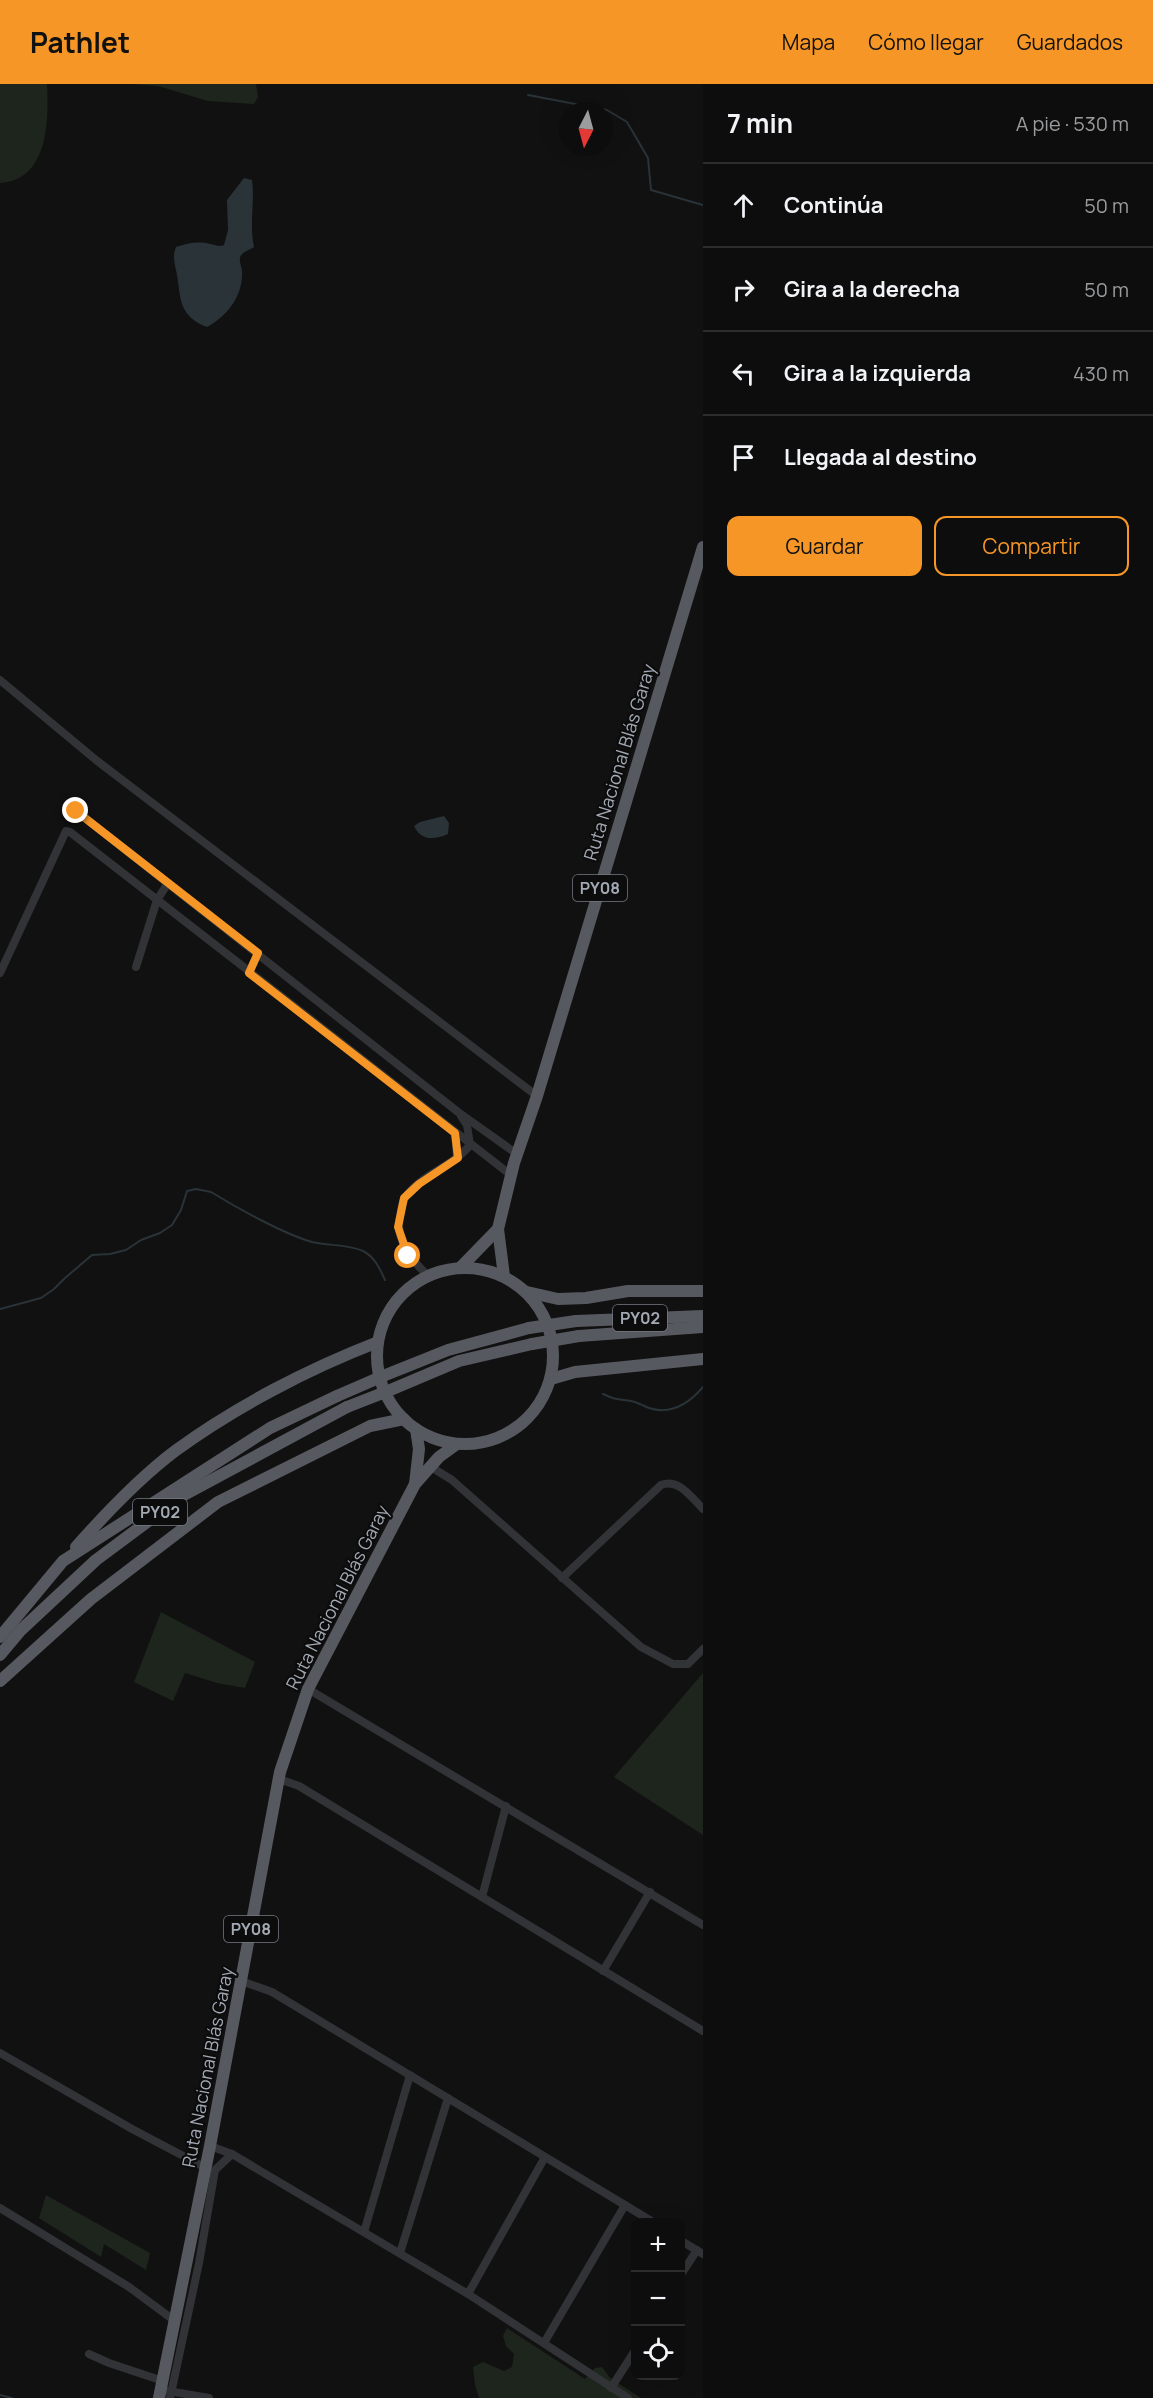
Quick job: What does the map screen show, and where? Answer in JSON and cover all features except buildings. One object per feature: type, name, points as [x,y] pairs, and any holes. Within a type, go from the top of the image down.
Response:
[{"type":"highway","name":"Ruta Nacional Blás Garay","points":[[504,1276],[498,1229],[511,1175],[703,547]]},
{"type":"highway","points":[[460,1268],[498,1229]]},
{"type":"highway","points":[[460,1268],[490,1271],[504,1276],[527,1292],[542,1311],[551,1333],[554,1364],[551,1379],[537,1408],[515,1429],[487,1442],[457,1444],[435,1439],[416,1429],[393,1406],[379,1376],[378,1342],[389,1310],[406,1290],[428,1276],[460,1268]]},
{"type":"highway","points":[[527,1292],[558,1299],[586,1298],[628,1291],[703,1291]]},
{"type":"highway","name":"PY02","points":[[0,1637],[63,1561],[270,1428],[337,1396],[448,1350],[529,1328],[576,1321],[703,1316]]},
{"type":"highway","name":"PY02","points":[[0,1655],[21,1630],[96,1560],[182,1496],[347,1407],[459,1361],[532,1344],[579,1336],[703,1327]]},
{"type":"highway","points":[[63,1561],[117,1501],[175,1451],[252,1402],[327,1362],[378,1342]]},
{"type":"highway","points":[[551,1379],[575,1372],[703,1359]]},
{"type":"highway","points":[[0,1681],[91,1599],[218,1502],[370,1426],[404,1419]]},
{"type":"highway","name":"Ruta Nacional Blás Garay","points":[[415,1484],[420,1449],[416,1429]]},
{"type":"highway","name":"Ruta Nacional Blás Garay","points":[[165,2392],[175,2322],[279,1779],[294,1729],[308,1689],[415,1484],[439,1457],[457,1444]]},
{"type":"street","points":[[0,680],[96,760],[537,1096]]},
{"type":"street","points":[[76,811],[458,1112],[517,1154]]},
{"type":"street","points":[[0,973],[66,831],[511,1175]]},
{"type":"street","points":[[136,967],[157,900],[168,883]]},
{"type":"street","points":[[249,973],[258,953]]},
{"type":"street","points":[[458,1112],[467,1125],[470,1145]]},
{"type":"street","points":[[455,1133],[458,1158]]},
{"type":"street","points":[[428,1276],[408,1256],[398,1227],[404,1198],[419,1184],[458,1158],[470,1145]]},
{"type":"street","points":[[431,1467],[452,1480],[641,1647],[673,1664],[688,1664],[703,1649]]},
{"type":"street","points":[[562,1578],[661,1485],[669,1482],[677,1484],[703,1509]]},
{"type":"street","points":[[308,1689],[703,1925]]},
{"type":"street","points":[[279,1779],[299,1786],[703,2031]]},
{"type":"street","points":[[482,1897],[506,1806]]},
{"type":"street","points":[[603,1971],[650,1892]]},
{"type":"street","points":[[241,1981],[272,1992],[644,2218]]},
{"type":"street","points":[[0,2053],[132,2129],[206,2168]]},
{"type":"street","points":[[364,2232],[410,2075]]},
{"type":"street","points":[[400,2253],[448,2098]]},
{"type":"street","points":[[210,2146],[232,2154],[400,2253],[468,2294],[628,2398]]},
{"type":"street","points":[[165,2392],[199,2263],[215,2170],[232,2154]]},
{"type":"street","points":[[468,2294],[545,2157]]},
{"type":"street","points":[[544,2343],[625,2205]]},
{"type":"street","points":[[0,2208],[129,2287],[175,2322]]},
{"type":"street","points":[[684,2272],[700,2252],[685,2243]]},
{"type":"street","points":[[89,2354],[165,2392],[208,2398]]},
{"type":"street","points":[[611,2388],[631,2357]]},
{"type":"shaded area","points":[[0,84],[47,84],[48,99],[46,131],[36,160],[28,171],[16,179],[0,183]]},
{"type":"shaded area","points":[[131,84],[256,84],[258,97],[254,104],[208,101],[158,86]]},
{"type":"shaded area","points":[[244,178],[252,180],[254,247],[241,256],[242,281],[237,297],[221,317],[207,327],[191,318],[183,306],[174,261],[175,251],[176,247],[193,243],[224,245],[228,230],[227,200]]},
{"type":"shaded area","points":[[444,816],[449,823],[448,834],[443,836],[424,837],[414,826],[420,822]]},
{"type":"shaded area","points":[[161,1612],[255,1662],[245,1688],[217,1683],[185,1673],[173,1701],[134,1682]]},
{"type":"shaded area","points":[[703,1673],[703,1835],[614,1777]]},
{"type":"shaded area","points":[[46,2195],[150,2253],[146,2270],[104,2244],[101,2257],[39,2218]]},
{"type":"shaded area","points":[[507,2328],[585,2379],[595,2368],[602,2367],[610,2378],[641,2398],[479,2398],[473,2367],[483,2362],[504,2371],[512,2367],[514,2354],[506,2346],[503,2336]]},
{"type":"waterway","points":[[528,95],[607,110],[627,122],[648,158],[651,190],[703,205]]},
{"type":"waterway","points":[[0,1309],[41,1298],[92,1255],[126,1250],[141,1240],[160,1233],[172,1225],[181,1210],[187,1191],[196,1189],[211,1192],[261,1220],[301,1238],[363,1251],[374,1260],[385,1280]]},
{"type":"waterway","points":[[603,1394],[649,1408],[665,1410],[679,1407],[703,1387]]},
{"type":"waterway","points":[[0,2395],[12,2398]]},
{"type":"route","points":[[76,811],[258,953],[249,973],[455,1133],[458,1158],[419,1184],[404,1198],[398,1227],[408,1256]]}]
